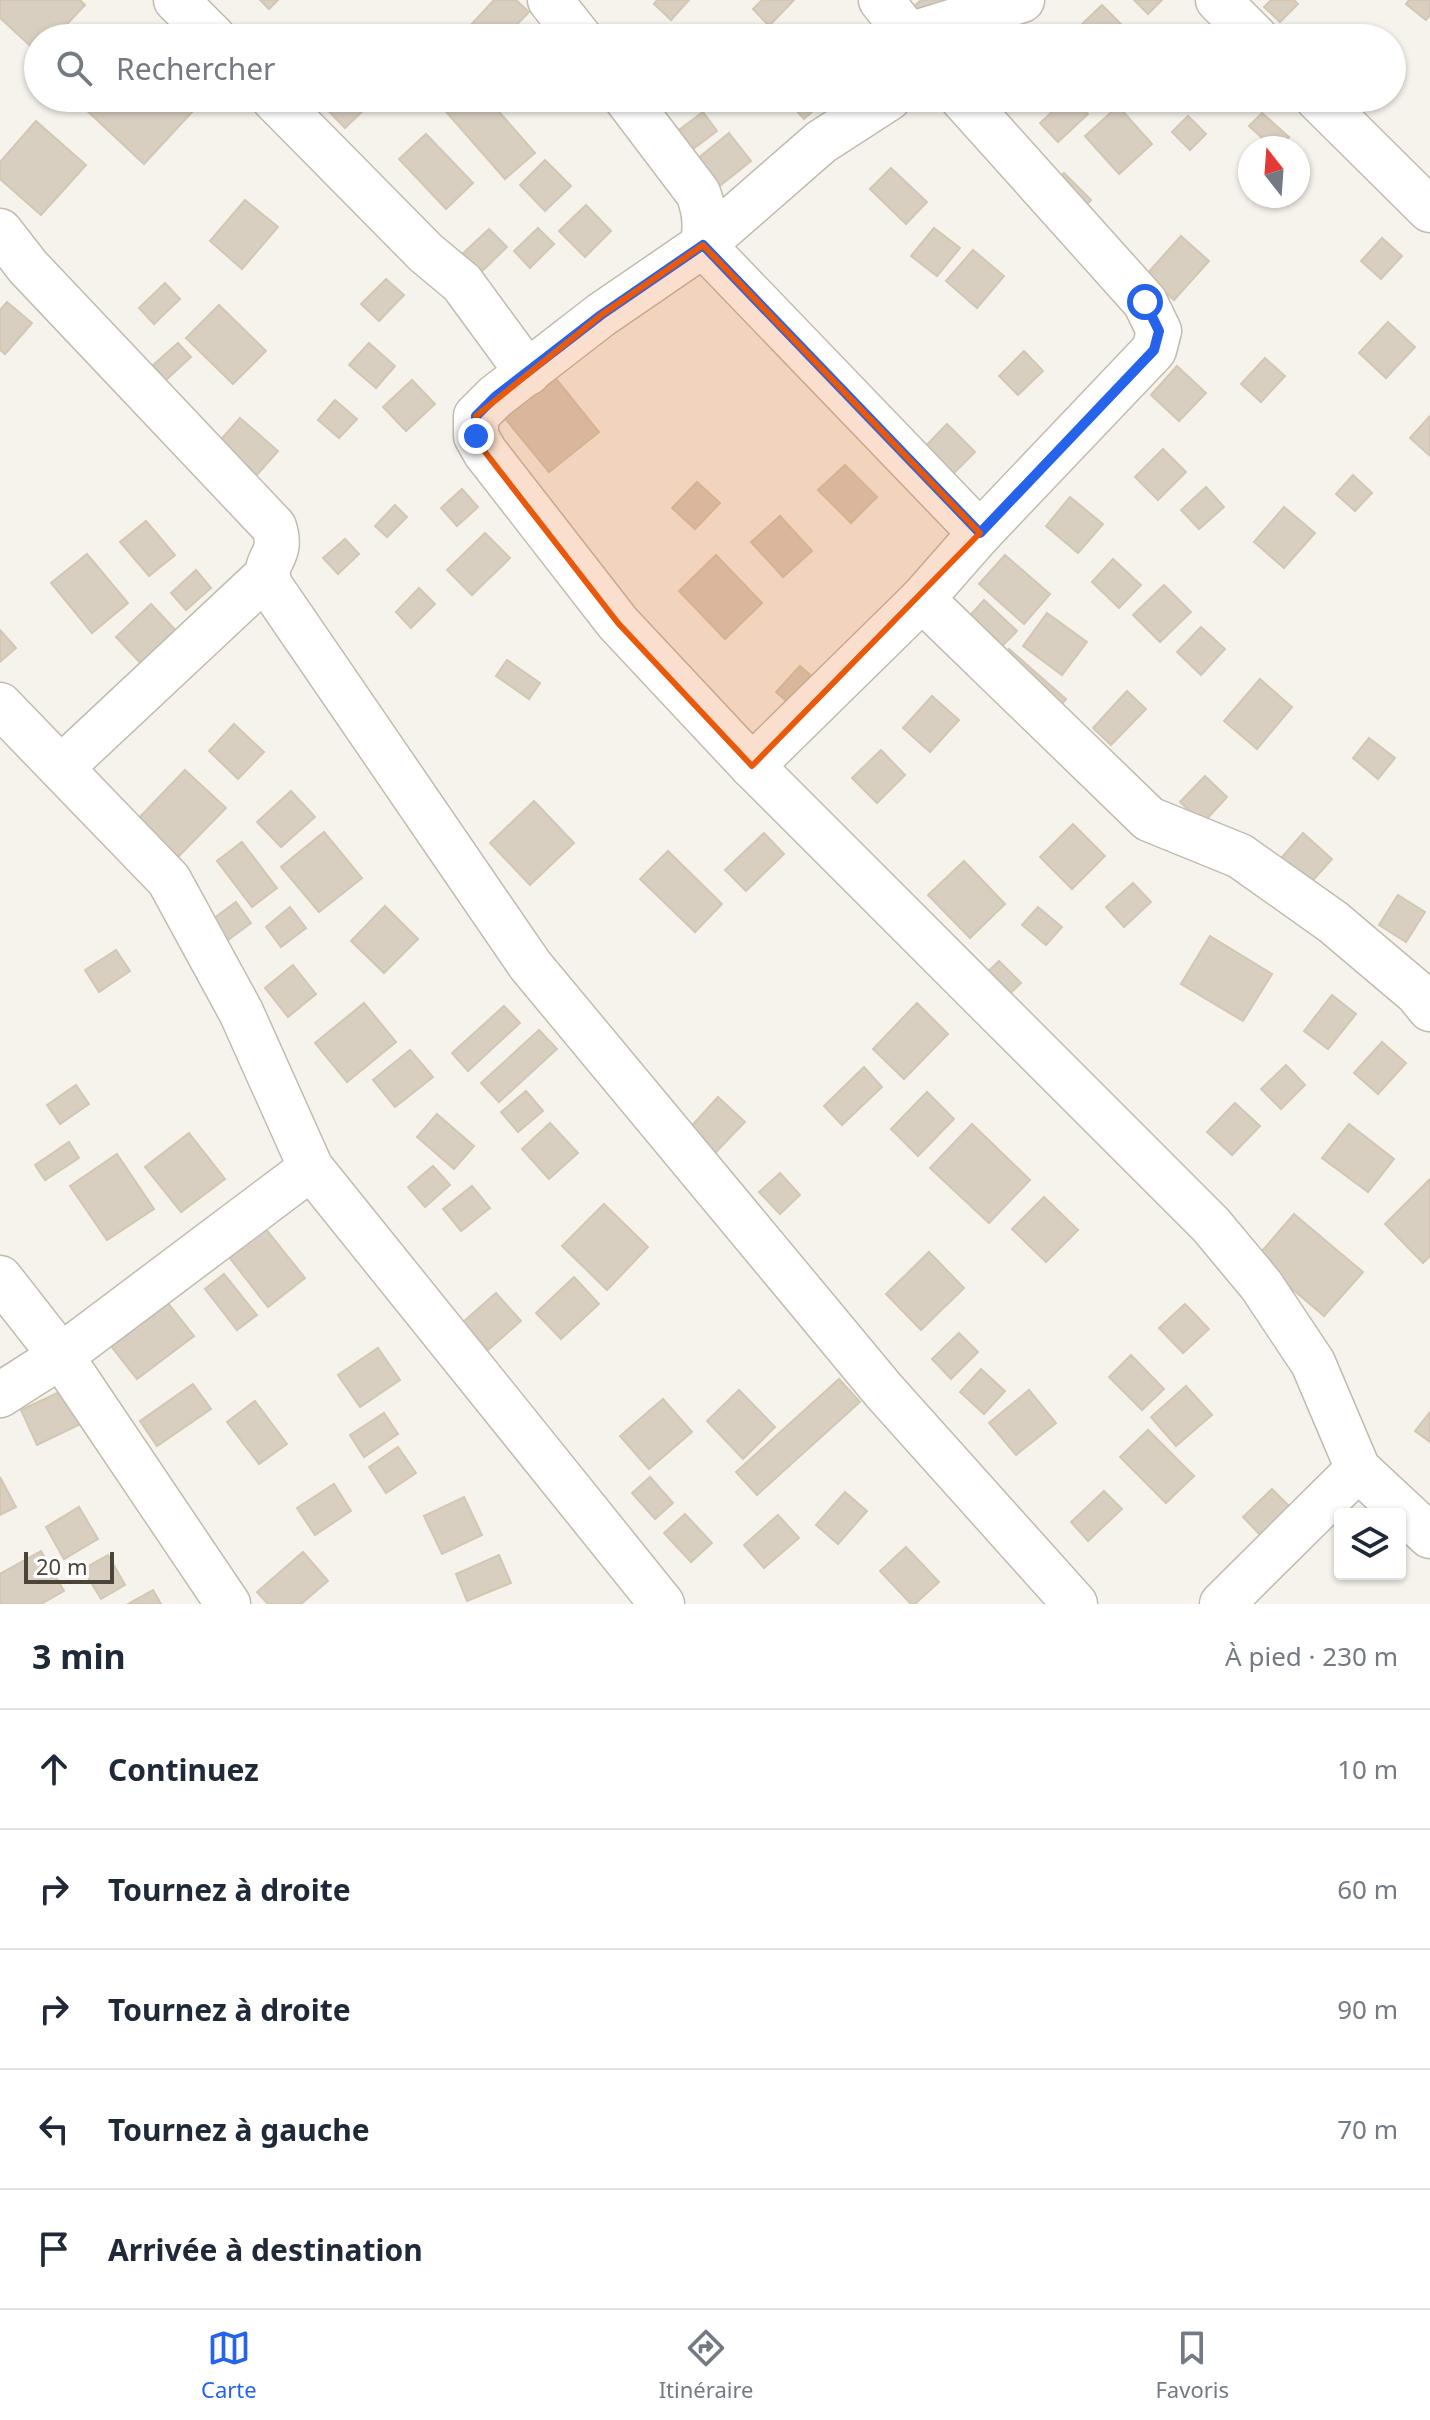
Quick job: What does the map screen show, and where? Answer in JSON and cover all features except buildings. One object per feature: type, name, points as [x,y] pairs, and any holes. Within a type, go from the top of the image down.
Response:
[{"type":"street","points":[[176,0],[200,24]]},
{"type":"street","points":[[550,0],[569,24]]},
{"type":"street","points":[[881,0],[900,24]]},
{"type":"street","points":[[947,24],[1022,0]]},
{"type":"street","points":[[1218,0],[1242,24]]},
{"type":"street","points":[[287,112],[426,253],[462,283],[528,373]]},
{"type":"street","points":[[637,112],[698,193],[706,228],[703,245]]},
{"type":"street","points":[[867,112],[821,142],[703,245],[601,315],[495,397],[476,416],[476,436],[485,452],[618,623],[752,766],[1211,1225],[1261,1285],[1313,1363],[1358,1469],[1430,1536]]},
{"type":"street","points":[[752,766],[922,599],[980,533],[1154,350],[1159,331],[1145,302],[975,112]]},
{"type":"street","points":[[1331,112],[1430,210]]},
{"type":"street","points":[[0,231],[28,267],[160,403],[274,527],[279,541],[266,576],[61,768]]},
{"type":"street","points":[[703,245],[980,533]]},
{"type":"street","points":[[266,576],[530,965],[884,1391],[1075,1604]]},
{"type":"street","points":[[922,599],[1149,819],[1240,856],[1333,922],[1417,993],[1430,1009]]},
{"type":"street","points":[[0,705],[169,880],[241,1012],[311,1168],[662,1604]]},
{"type":"street","points":[[0,1395],[61,1356],[311,1168]]},
{"type":"street","points":[[0,1278],[61,1356],[228,1604]]},
{"type":"street","points":[[1222,1604],[1358,1469]]},
{"type":"highlighted area","points":[[703,245],[980,533],[752,766],[618,623],[485,452],[476,416],[601,315]]},
{"type":"route","points":[[476,436],[476,416],[495,397],[601,315],[703,245],[980,533],[1154,350],[1159,331],[1145,302]]}]
